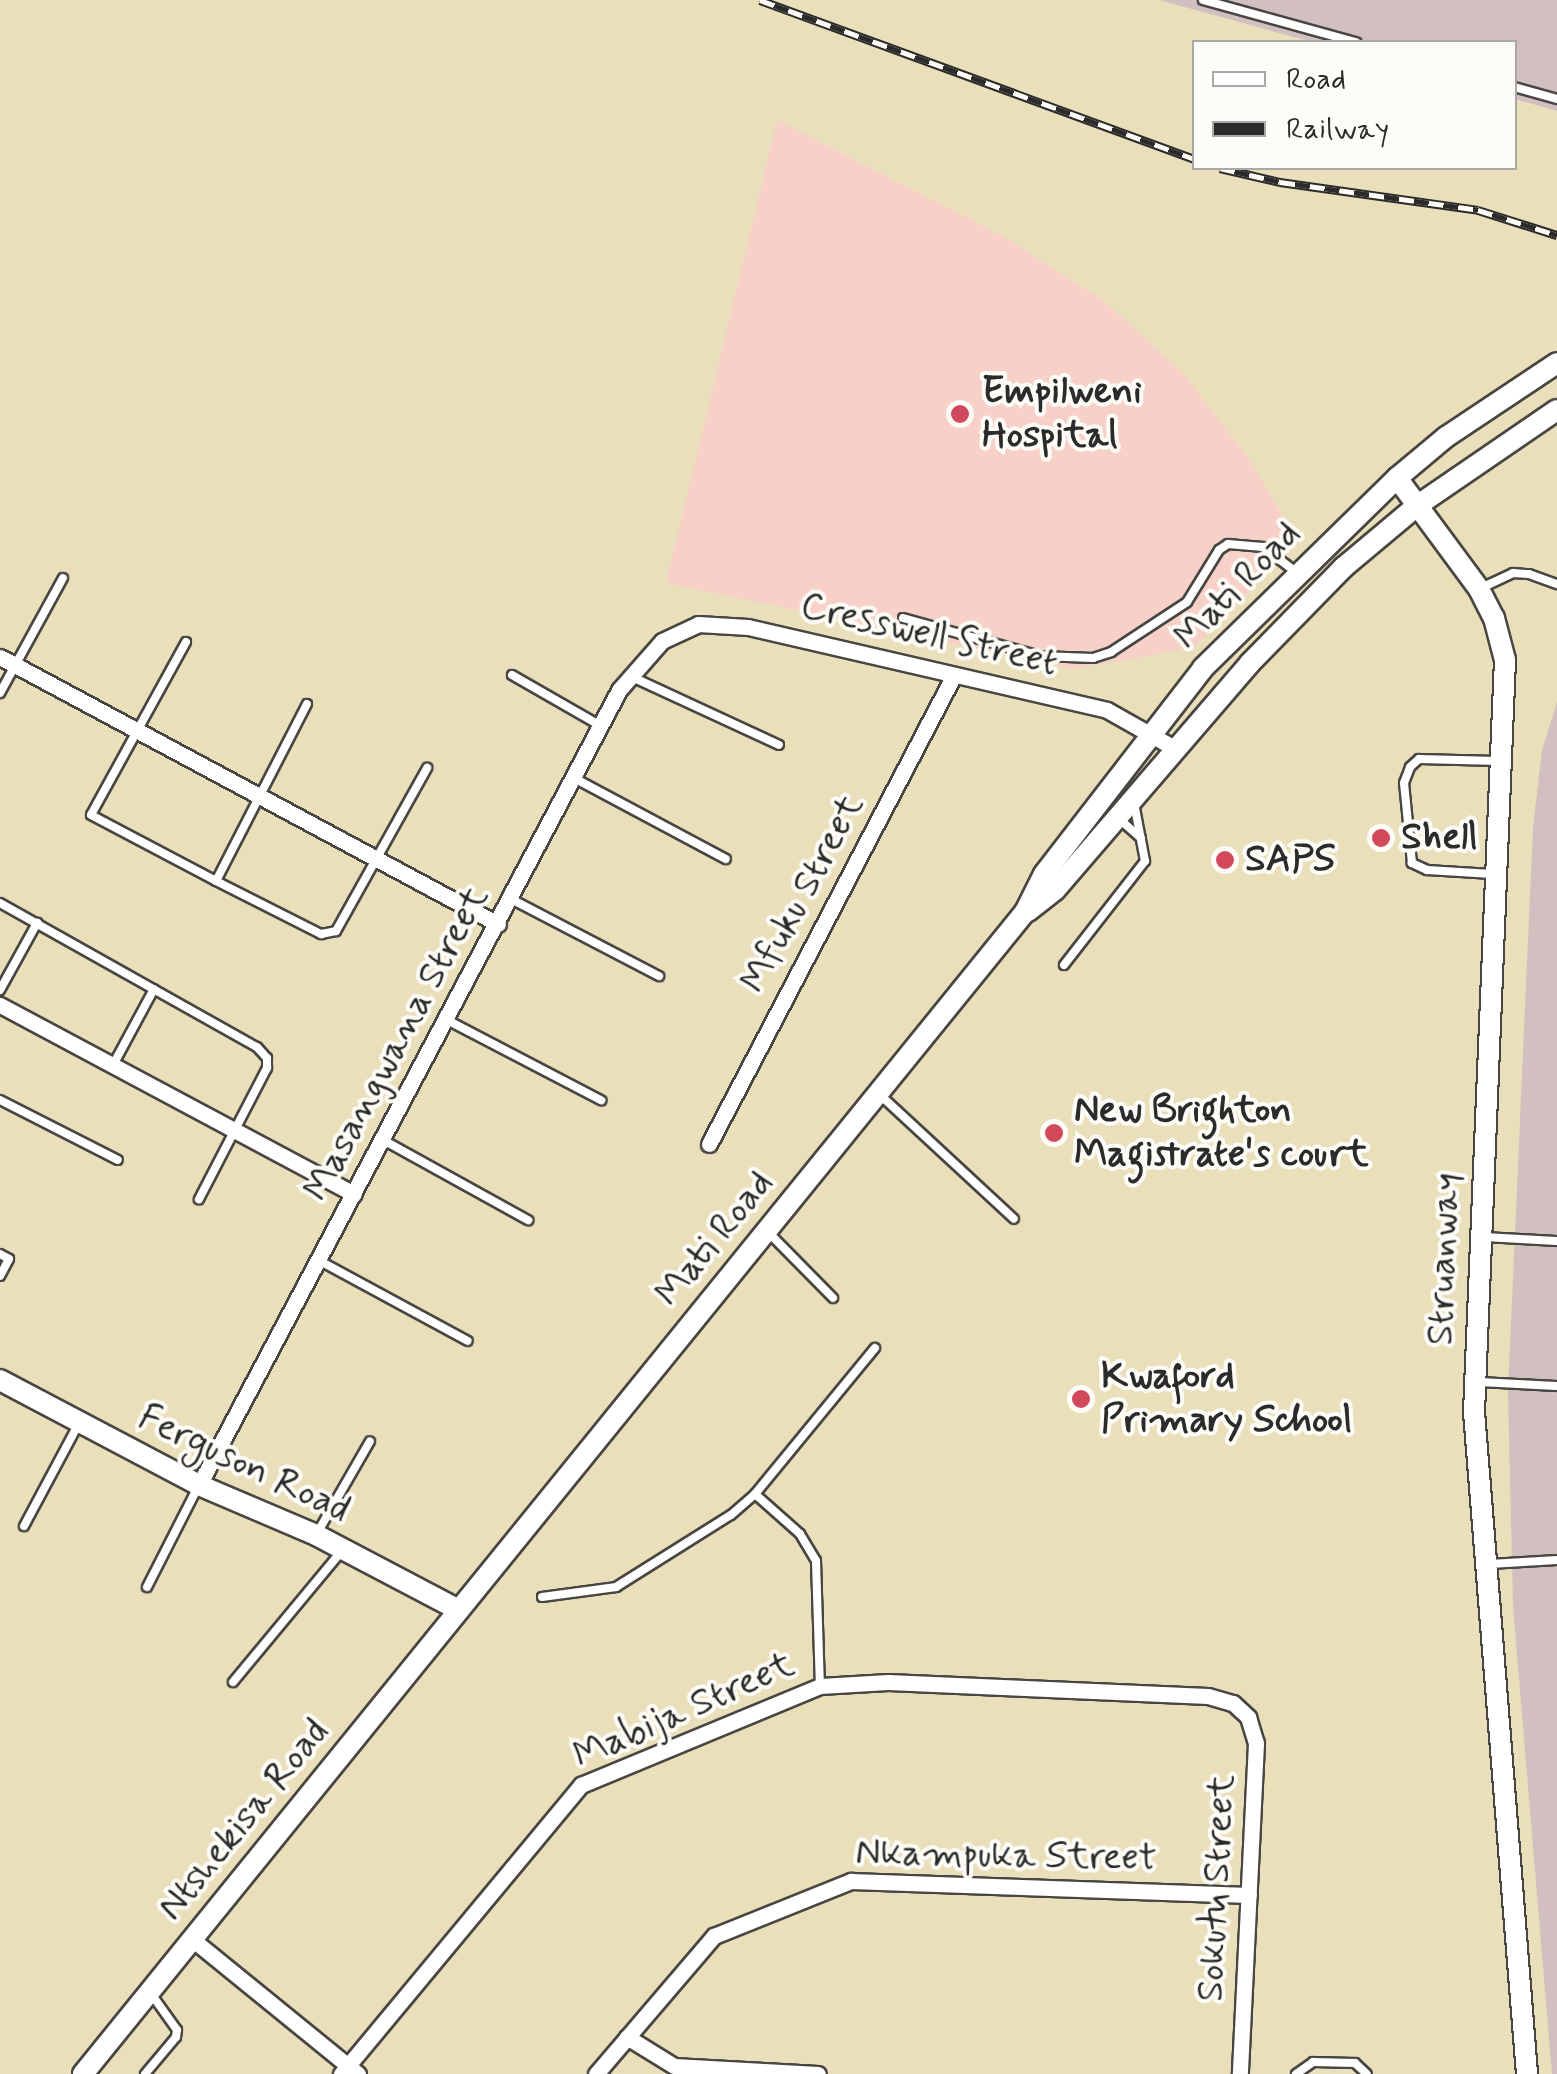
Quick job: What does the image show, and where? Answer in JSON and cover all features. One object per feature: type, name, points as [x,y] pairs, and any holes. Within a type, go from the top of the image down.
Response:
[{"type":"street","name":"Mati Road","points":[[459,1610],[1025,912],[1044,874],[1203,668],[1296,572],[1397,478],[1446,437],[1557,363]]},
{"type":"street","name":"Mati Road","points":[[1025,912],[1055,890],[1312,597],[1418,505],[1557,410]]},
{"type":"street","name":"Struanway","points":[[1397,478],[1479,589],[1504,649],[1474,1381],[1527,2074]]},
{"type":"street","name":"Cresswell Street","points":[[662,640],[698,624],[725,623],[1107,710],[1176,749]]},
{"type":"street","name":"Masangwana Street","points":[[199,1485],[601,726],[630,676],[662,640]]},
{"type":"street","points":[[7,661],[498,924]]},
{"type":"street","name":"Mfuku Street","points":[[710,1144],[954,674]]},
{"type":"street","points":[[0,1005],[354,1194]]},
{"type":"street","name":"Ferguson Road","points":[[0,1380],[199,1485],[316,1535],[459,1610]]},
{"type":"street","name":"Ntshekisa Road","points":[[82,2074],[459,1610]]},
{"type":"street","name":"Mabija Street","points":[[349,2071],[582,1786],[820,1686],[888,1682],[1208,1696],[1240,1709]]},
{"type":"street","name":"Sokutu Street","points":[[1240,1709],[1252,1725],[1256,1743],[1240,2074]]},
{"type":"street","name":"Nkampuka Street","points":[[596,2074],[714,1936],[851,1881],[1249,1895]]},
{"type":"street","points":[[192,1940],[349,2071]]},
{"type":"street","points":[[627,2037],[674,2066],[818,2074]]},
{"type":"lane","points":[[1203,0],[1349,40]]},
{"type":"lane","points":[[1517,88],[1557,99]]},
{"type":"lane","points":[[904,618],[1040,656],[1093,658],[1111,652],[1186,602],[1219,550],[1228,544],[1263,548],[1296,572]]},
{"type":"lane","points":[[1479,589],[1513,574],[1529,574],[1557,584]]},
{"type":"lane","points":[[0,693],[7,661],[63,578]]},
{"type":"lane","points":[[186,642],[91,814],[216,881],[312,931],[330,934],[341,924],[427,768]]},
{"type":"lane","points":[[512,675],[601,726]]},
{"type":"lane","points":[[630,676],[779,745]]},
{"type":"lane","points":[[216,881],[306,704]]},
{"type":"lane","points":[[1497,874],[1415,866],[1408,850],[1404,783],[1419,759],[1502,761]]},
{"type":"lane","points":[[574,778],[726,859]]},
{"type":"lane","points":[[1064,965],[1142,865],[1134,799]]},
{"type":"lane","points":[[1101,802],[1141,838]]},
{"type":"lane","points":[[511,899],[659,976]]},
{"type":"lane","points":[[0,902],[258,1047],[266,1058],[267,1068],[199,1199]]},
{"type":"lane","points":[[0,990],[36,923]]},
{"type":"lane","points":[[113,1065],[154,989]]},
{"type":"lane","points":[[447,1020],[600,1100]]},
{"type":"lane","points":[[878,1093],[1014,1219]]},
{"type":"lane","points":[[0,1100],[118,1160]]},
{"type":"lane","points":[[382,1140],[528,1220]]},
{"type":"lane","points":[[767,1231],[833,1298]]},
{"type":"lane","points":[[1479,1237],[1557,1241]]},
{"type":"lane","points":[[0,1254],[9,1258],[0,1276]]},
{"type":"lane","points":[[318,1260],[468,1341]]},
{"type":"lane","points":[[542,1597],[616,1588],[755,1494],[875,1348]]},
{"type":"lane","points":[[1474,1381],[1557,1386]]},
{"type":"lane","points":[[24,1526],[80,1423]]},
{"type":"lane","points":[[316,1535],[370,1441]]},
{"type":"lane","points":[[147,1587],[199,1485]]},
{"type":"lane","points":[[755,1494],[800,1534],[816,1561],[820,1686]]},
{"type":"lane","points":[[232,1682],[343,1549]]},
{"type":"lane","points":[[1486,1564],[1557,1560]]},
{"type":"lane","points":[[145,2074],[176,2038],[177,2030],[149,1992]]},
{"type":"lane","points":[[1296,2074],[1313,2062],[1355,2062],[1367,2074]]},
{"type":"shaded area","points":[[1159,0],[1557,0],[1557,111],[1517,100],[1517,40],[1305,40]]},
{"type":"shaded area","name":"Empilweni Hospital","points":[[777,120],[1003,236],[1104,301],[1181,371],[1248,457],[1298,542],[1193,648],[1073,669],[666,583]]},
{"type":"shaded area","points":[[1557,702],[1557,2074],[1552,2074],[1513,1606],[1508,1391],[1533,827],[1542,750]]},
{"type":"railway","points":[[760,0],[1192,158]]},
{"type":"railway","points":[[1229,170],[1280,182],[1478,210],[1557,235]]},
{"type":"place","name":"Empilweni Hospital","points":[[960,414]]},
{"type":"place","name":"Shell","points":[[1381,838]]},
{"type":"place","name":"SAPS","points":[[1225,860]]},
{"type":"place","name":"New Brighton Magistrate's court","points":[[1054,1133]]},
{"type":"place","name":"Kwaford Primary School","points":[[1081,1399]]}]
